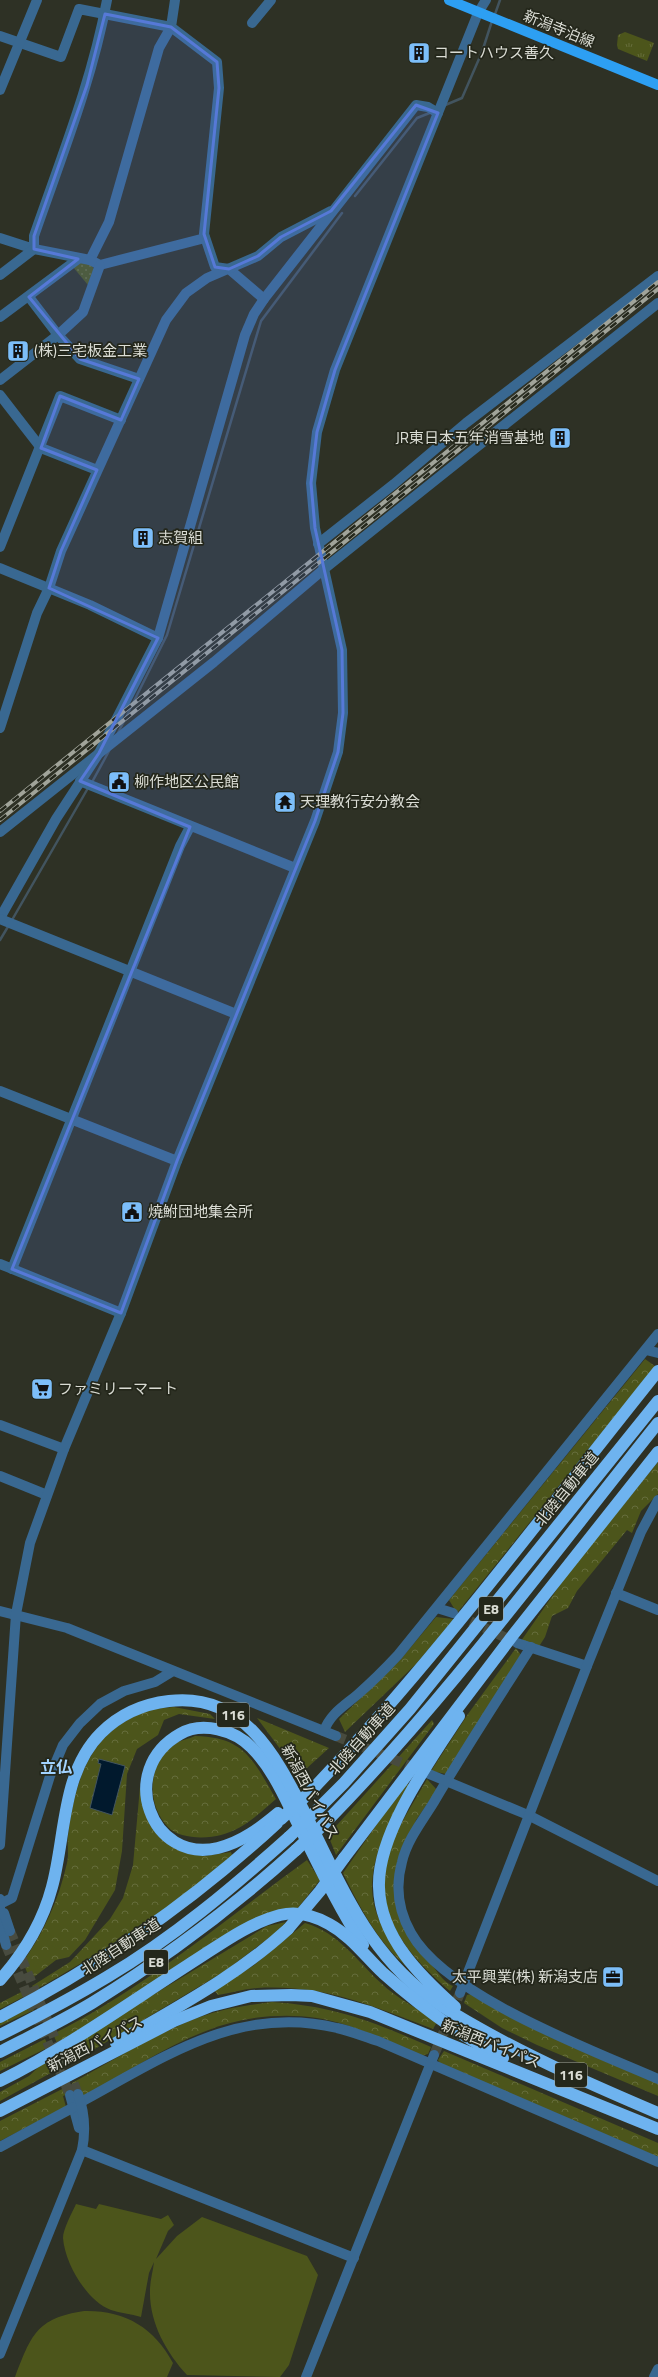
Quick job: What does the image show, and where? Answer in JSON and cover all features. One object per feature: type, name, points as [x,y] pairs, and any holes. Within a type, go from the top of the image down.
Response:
[{"type":"highway","points":[[0,2017],[98,1962],[206,1886],[308,1791],[392,1702],[658,1371]]},
{"type":"highway","name":"北陸自動車道","points":[[0,2035],[94,1985],[145,1953],[215,1900],[289,1837],[316,1811],[349,1778],[415,1703],[658,1401]]},
{"type":"highway","name":"北陸自動車道","points":[[0,2052],[90,2004],[152,1965],[226,1911],[323,1825],[355,1792],[422,1717],[658,1424]]},
{"type":"highway","points":[[43,2089],[230,1975],[269,1947],[288,1929],[305,1910],[408,1770],[515,1639],[658,1452]]},
{"type":"highway","points":[[487,2033],[439,1993],[407,1958],[391,1933],[384,1918],[378,1887],[388,1840],[412,1790],[515,1639]]},
{"type":"highway","name":"新潟西バイパス","points":[[0,1980],[28,1942],[47,1905],[53,1885],[72,1784],[80,1762],[93,1741],[112,1723],[142,1707],[177,1700],[202,1702],[237,1717],[258,1735],[268,1746],[288,1779],[350,1903],[367,1931],[394,1966],[434,2000],[487,2033],[561,2070],[658,2113]]},
{"type":"highway","points":[[280,1816],[232,1844],[217,1848],[200,1849],[185,1846],[159,1828],[151,1815],[146,1800],[148,1773],[160,1749],[170,1740],[183,1732],[196,1728],[210,1728],[225,1731],[251,1747],[279,1787],[332,1894],[354,1932],[365,1949],[401,1988]]},
{"type":"highway","points":[[0,2081],[115,2013],[235,1935],[281,1914],[294,1913],[309,1915],[330,1924],[343,1933],[401,1988],[440,2020],[484,2049],[525,2070],[596,2102]]},
{"type":"highway","points":[[0,1972],[28,1942]]},
{"type":"highway","name":"新潟西バイパス","points":[[0,2111],[174,2021],[211,2006],[250,1996],[290,1995],[312,1996],[370,2012],[596,2102],[658,2129]]},
{"type":"main road","name":"新潟寺泊線","points":[[449,0],[658,85]]},
{"type":"street","points":[[0,90],[21,44],[37,0]]},
{"type":"street","points":[[34,249],[34,236],[87,85],[105,14],[107,0]]},
{"type":"street","points":[[90,260],[109,222],[159,48],[171,27],[175,0]]},
{"type":"street","points":[[252,23],[271,0]]},
{"type":"street","points":[[0,1845],[3,1754],[16,1614],[30,1543],[64,1449],[120,1313],[177,1161],[315,821],[338,752],[343,713],[342,650],[318,544],[311,483],[317,432],[335,370],[478,13],[486,0]]},
{"type":"street","points":[[0,36],[61,57],[79,9],[171,27],[217,62],[219,88],[205,238],[215,267],[229,269],[264,299]]},
{"type":"street","points":[[236,1014],[0,918],[4,899],[99,753],[158,638],[246,335],[254,314],[331,211],[416,105],[428,107],[438,113]]},
{"type":"street","points":[[0,728],[37,612],[49,588],[61,551],[96,470],[140,379],[166,320],[186,293],[207,278],[258,256],[281,237],[331,211]]},
{"type":"street","points":[[2,241],[78,259],[90,260],[100,265],[205,238]]},
{"type":"street","points":[[0,275],[34,249]]},
{"type":"street","points":[[0,317],[29,297],[78,259]]},
{"type":"street","points":[[0,380],[58,335],[83,312],[100,265]]},
{"type":"street","points":[[318,544],[394,484],[466,423],[658,276]]},
{"type":"street","points":[[29,297],[58,335],[80,359],[140,379]]},
{"type":"street","points":[[0,832],[214,662],[324,569],[658,303]]},
{"type":"street","points":[[0,395],[40,448],[96,470]]},
{"type":"street","points":[[0,547],[60,396],[120,420]]},
{"type":"street","points":[[0,568],[138,627],[158,638]]},
{"type":"street","points":[[80,781],[190,827],[295,868]]},
{"type":"street","points":[[12,1269],[130,971],[190,827]]},
{"type":"street","points":[[0,1091],[177,1161]]},
{"type":"street","points":[[0,1264],[120,1313]]},
{"type":"street","points":[[324,1731],[335,1713],[385,1669],[437,1608],[658,1334]]},
{"type":"street","points":[[646,1350],[658,1353]]},
{"type":"street","points":[[0,1425],[64,1449]]},
{"type":"street","points":[[0,1476],[47,1495]]},
{"type":"street","points":[[462,1988],[586,1666],[641,1532],[658,1500]]},
{"type":"street","points":[[616,1593],[658,1610]]},
{"type":"street","points":[[437,1608],[453,1613]]},
{"type":"street","points":[[0,1611],[66,1628],[336,1736]]},
{"type":"street","points":[[515,1639],[531,1647],[586,1666]]},
{"type":"street","points":[[531,1647],[446,1781],[410,1841],[402,1860],[398,1878],[398,1896],[402,1915],[412,1934],[462,1988],[531,2024],[658,2079]]},
{"type":"street","points":[[0,1904],[12,1898],[50,1776],[63,1745],[80,1723],[100,1704],[124,1691],[155,1682],[173,1671]]},
{"type":"street","points":[[429,1774],[528,1815],[658,1881]]},
{"type":"street","points":[[0,1899],[0,1923],[4,1943]]},
{"type":"street","points":[[0,1904],[10,1931]]},
{"type":"street","points":[[0,2147],[76,2099],[192,2043],[218,2032],[275,2021],[304,2022],[338,2028],[378,2041],[430,2065],[658,2162]]},
{"type":"street","points":[[306,2377],[434,2055]]},
{"type":"street","points":[[0,2354],[82,2150],[86,2133],[76,2099]]},
{"type":"street","points":[[82,2150],[354,2258]]},
{"type":"street","points":[[654,2377],[658,2369]]},
{"type":"highlighted area","points":[[105,14],[171,27],[217,62],[219,88],[204,234],[215,267],[229,269],[258,256],[281,237],[331,211],[416,105],[438,113],[335,370],[317,432],[311,483],[315,528],[342,650],[343,713],[338,752],[315,821],[177,1161],[121,1313],[12,1269],[190,827],[80,781],[99,753],[158,638],[49,588],[61,551],[97,470],[41,448],[60,396],[121,420],[139,379],[80,359],[29,297],[78,259],[34,249],[34,236],[87,85]]},
{"type":"green space","points":[[625,32],[654,43],[647,61],[618,49],[618,35]]},
{"type":"green space","points":[[80,262],[90,263],[94,269],[88,285],[73,267]]},
{"type":"green space","points":[[645,1359],[655,1366],[457,1613],[449,1600]]},
{"type":"green space","points":[[658,1462],[658,1494],[641,1511],[632,1533],[627,1530],[577,1591],[568,1608],[552,1616],[545,1637],[538,1648],[521,1641],[569,1572]]},
{"type":"green space","points":[[436,1617],[454,1619],[415,1665],[345,1732],[339,1719],[401,1659]]},
{"type":"green space","points":[[516,1648],[523,1658],[446,1774],[431,1771],[468,1714]]},
{"type":"green space","points":[[174,1707],[210,1714],[215,1719],[179,1714],[164,1720],[158,1735],[137,1749],[127,1774],[122,1851],[115,1890],[85,1940],[69,1957],[56,1960],[30,1980],[23,1962],[38,1939],[50,1915],[60,1889],[68,1860],[68,1836],[75,1796],[88,1761],[98,1745],[111,1732],[127,1720],[150,1710]]},
{"type":"green space","points":[[257,1718],[329,1748],[296,1778],[287,1758]]},
{"type":"green space","points":[[432,1720],[434,1724],[336,1855],[328,1835]]},
{"type":"green space","points":[[195,1736],[212,1737],[226,1741],[237,1746],[246,1753],[261,1773],[276,1799],[244,1825],[221,1835],[193,1837],[173,1831],[161,1818],[156,1807],[153,1796],[155,1773],[159,1762],[166,1752],[177,1743]]},
{"type":"green space","points":[[427,1779],[437,1790],[416,1820],[394,1891],[412,1928],[436,1971],[453,1986],[450,1991],[435,1978],[408,1948],[390,1915],[385,1897],[384,1877],[391,1846],[400,1826]]},
{"type":"green space","points":[[407,1781],[409,1786],[378,1851],[372,1886],[374,1904],[380,1921],[411,1970],[380,1938],[356,1900],[343,1873]]},
{"type":"green space","points":[[140,1787],[150,1824],[164,1839],[190,1854],[205,1856],[231,1852],[232,1855],[162,1911],[87,1960],[35,1990],[32,1986],[70,1962],[110,1919],[123,1898],[133,1865]]},
{"type":"green space","points":[[307,1860],[320,1880],[297,1909],[274,1912],[57,2043],[53,2034],[87,2016],[152,1975]]},
{"type":"green space","points":[[286,1922],[274,1934],[225,1971],[68,2065],[60,2051],[267,1926]]},
{"type":"green space","points":[[305,1923],[328,1933],[346,1948],[387,1988],[401,1999],[437,2022],[433,2029],[347,1998],[304,1989],[257,1988],[218,1995],[214,1990],[253,1966]]},
{"type":"green space","points":[[27,1989],[29,1994],[0,2009],[0,2003]]},
{"type":"green space","points":[[471,1994],[658,2082],[658,2096],[537,2045],[502,2028],[464,2003],[467,1995]]},
{"type":"green space","points":[[272,2002],[295,2004],[335,2011],[391,2030],[431,2047],[428,2054],[421,2056],[365,2032],[329,2020],[293,2016],[257,2018],[222,2025],[174,2045],[84,2098],[75,2091],[72,2083],[139,2045],[175,2027],[192,2020],[240,2006]]},
{"type":"green space","points":[[32,2006],[34,2010],[0,2026],[0,2022]]},
{"type":"green space","points":[[45,2039],[49,2047],[0,2071],[0,2062]]},
{"type":"green space","points":[[444,2051],[658,2143],[658,2157],[440,2064],[438,2060]]},
{"type":"green space","points":[[53,2059],[58,2069],[0,2101],[0,2092],[29,2076],[43,2063]]},
{"type":"green space","points":[[68,2086],[71,2093],[63,2096],[66,2107],[0,2141],[0,2121]]},
{"type":"green space","points":[[76,2204],[96,2209],[99,2204],[161,2219],[168,2215],[174,2225],[168,2231],[156,2259],[177,2236],[202,2217],[307,2256],[318,2275],[289,2365],[280,2377],[187,2375],[172,2357],[160,2336],[152,2314],[150,2302],[150,2283],[154,2262],[149,2273],[141,2317],[111,2310],[94,2299],[86,2290],[73,2270],[68,2259],[63,2238],[66,2226]]},
{"type":"green space","points":[[84,2311],[99,2311],[112,2314],[136,2323],[147,2330],[165,2350],[173,2363],[167,2377],[15,2377],[31,2340],[45,2324],[55,2318]]},
{"type":"water","points":[[99,1759],[125,1766],[112,1815],[90,1808],[101,1764],[98,1763]]},
{"type":"waterway","points":[[494,17],[500,0]]},
{"type":"waterway","points":[[443,106],[462,98],[482,52],[492,21]]},
{"type":"waterway","points":[[355,196],[417,118],[432,112]]},
{"type":"waterway","points":[[118,733],[167,635],[261,321],[342,213]]},
{"type":"waterway","points":[[91,784],[109,751]]},
{"type":"waterway","points":[[12,920],[88,788]]},
{"type":"waterway","points":[[0,940],[9,925]]},
{"type":"tunnel","points":[[457,1615],[515,1642]]},
{"type":"tunnel","points":[[336,1736],[420,1770]]},
{"type":"tunnel","points":[[10,1931],[78,2094]]},
{"type":"tunnel","points":[[6,1945],[70,2095]]},
{"type":"tunnel","points":[[434,2055],[460,1993]]},
{"type":"railway","points":[[0,811],[658,282]]},
{"type":"railway","points":[[0,820],[658,289]]},
{"type":"place","name":"コートハウス善久","points":[[419,53]]},
{"type":"place","name":"(株)三宅板金工業","points":[[18,351]]},
{"type":"place","name":"JR東日本五年消雪基地","points":[[560,438]]},
{"type":"place","name":"志賀組","points":[[143,538]]},
{"type":"place","name":"柳作地区公民館","points":[[119,782]]},
{"type":"place","name":"天理教行安分教会","points":[[285,802]]},
{"type":"place","name":"焼鮒団地集会所","points":[[132,1212]]},
{"type":"place","name":"ファミリーマート","points":[[42,1389]]},
{"type":"place","name":"太平興業(株) 新潟支店","points":[[613,1977]]},
{"type":"district","name":"立仏","points":[[56,1767]]}]
